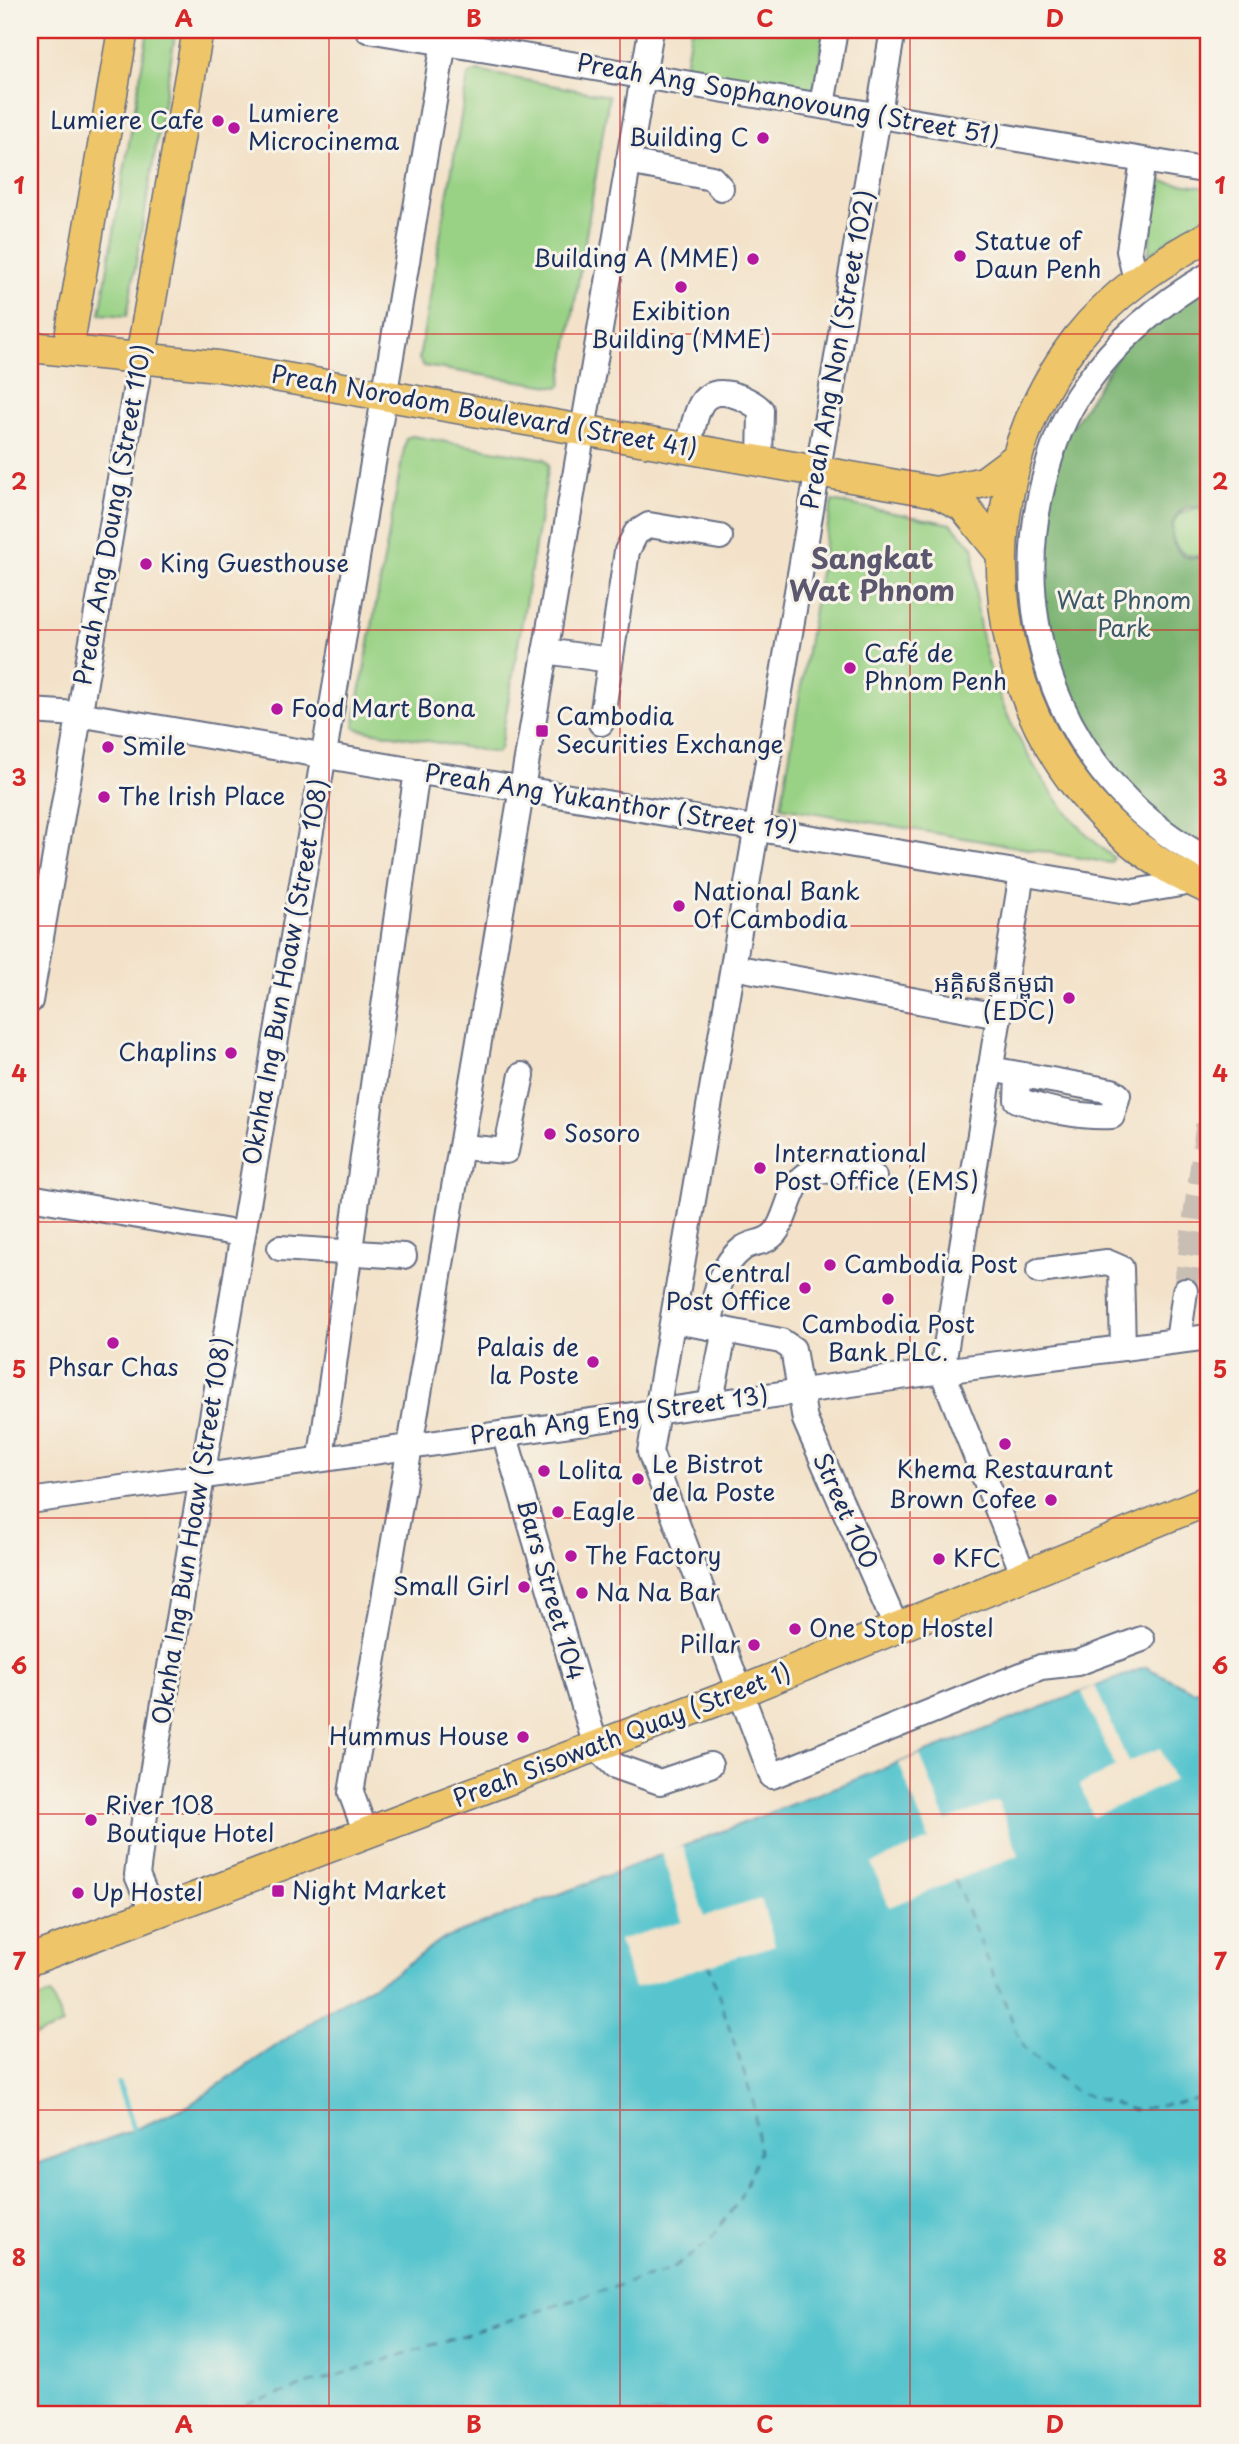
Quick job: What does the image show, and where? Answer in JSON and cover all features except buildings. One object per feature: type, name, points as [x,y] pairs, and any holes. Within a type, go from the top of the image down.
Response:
[{"type":"main road","points":[[68,349],[123,30]]},
{"type":"main road","name":"Preah Ang Doung (Street 110)","points":[[141,357],[198,30]]},
{"type":"main road","points":[[1204,877],[1148,855],[1096,808],[1053,753],[1022,690],[1004,622],[1000,552],[1004,505],[1015,459],[1041,396],[1077,340],[1136,280],[1209,236]]},
{"type":"main road","name":"Preah Norodom Boulevard (Street 41)","points":[[30,347],[218,366],[936,492],[963,506],[1000,552]]},
{"type":"main road","name":"Preah Norodom Boulevard (Street 41)","points":[[936,492],[984,482],[1015,459]]},
{"type":"main road","name":"Preah Sisowath Quay (Street 1)","points":[[30,1960],[740,1692],[1209,1500]]},
{"type":"street","name":"Preah Ang Sophanovoung (Street 51)","points":[[368,30],[445,36],[643,75],[1209,171]]},
{"type":"street","points":[[366,1833],[351,1793],[651,30]]},
{"type":"street","points":[[822,105],[835,30]]},
{"type":"street","name":"Preah Ang Non (Street 102)","points":[[893,30],[650,1452],[772,1776],[1041,1667],[1077,1663],[1142,1639]]},
{"type":"street","name":"Oknha Ing Bun Hoaw (Street 108)","points":[[153,1913],[137,1875],[241,1234],[445,36]]},
{"type":"street","points":[[1136,280],[1129,251],[1143,161]]},
{"type":"street","points":[[628,162],[712,178],[721,188]]},
{"type":"street","points":[[1204,877],[1167,835],[1131,806],[1082,746],[1048,677],[1031,601],[1036,512],[1050,454],[1082,389],[1128,332],[1172,296],[1209,275]]},
{"type":"street","name":"Preah Ang Doung (Street 110)","points":[[30,1001],[141,357]]},
{"type":"street","points":[[688,448],[701,402],[711,395],[723,394],[750,399],[761,410],[760,461]]},
{"type":"street","points":[[601,723],[627,551],[636,533],[649,526],[720,537]]},
{"type":"street","points":[[545,651],[610,660]]},
{"type":"street","name":"Preah Ang Yukanthor (Street 19)","points":[[30,711],[78,714],[1133,892],[1204,877]]},
{"type":"street","points":[[321,1457],[417,771]]},
{"type":"street","points":[[1021,873],[942,1371],[1024,1576]]},
{"type":"street","points":[[733,968],[999,1016]]},
{"type":"street","points":[[990,1069],[1018,1074]]},
{"type":"street","points":[[462,1147],[506,1151],[522,1075]]},
{"type":"street","points":[[710,1404],[719,1278],[743,1248],[762,1242],[777,1232],[799,1183],[806,1175],[820,1172],[874,1177]]},
{"type":"street","points":[[30,1197],[241,1234]]},
{"type":"street","points":[[280,1248],[404,1256]]},
{"type":"street","points":[[1039,1271],[1107,1262],[1121,1268],[1123,1348]]},
{"type":"street","points":[[1178,1341],[1185,1291]]},
{"type":"street","points":[[673,1321],[717,1329]]},
{"type":"street","name":"Street 100","points":[[717,1329],[781,1341],[793,1349],[805,1420],[897,1629]]},
{"type":"street","name":"Preah Ang Eng (Street 13)","points":[[30,1501],[321,1457],[1209,1337]]},
{"type":"street","name":"Bars Street 104","points":[[504,1433],[596,1747]]},
{"type":"street","points":[[596,1747],[615,1766],[660,1782],[710,1765]]},
{"type":"green space","points":[[148,30],[176,30],[127,316],[100,314]]},
{"type":"green space","points":[[691,30],[825,30],[814,96],[684,73]]},
{"type":"green space","points":[[477,71],[609,96],[561,386],[424,366],[419,359],[468,76]]},
{"type":"green space","points":[[1159,181],[1209,188],[1209,219],[1175,235],[1148,256]]},
{"type":"green space","name":"Wat Phnom Park","points":[[1209,279],[1209,511],[1193,507],[1181,511],[1174,520],[1172,532],[1174,544],[1181,554],[1193,558],[1209,554],[1209,856],[1170,832],[1086,744],[1035,601],[1054,455],[1131,335]]},
{"type":"green space","points":[[412,436],[545,459],[549,465],[500,749],[497,753],[358,729],[354,726],[406,438]]},
{"type":"green space","points":[[832,501],[951,524],[974,548],[977,607],[983,641],[1006,711],[1042,778],[1064,809],[1114,858],[1110,863],[781,807]]},
{"type":"green space","points":[[1198,507],[1209,512],[1209,553],[1200,556],[1183,552],[1177,547],[1172,532],[1178,515]]},
{"type":"green space","points":[[51,1994],[63,2025],[30,2038],[30,2002]]},
{"type":"water","points":[[1146,1667],[1193,1691],[1209,1687],[1209,2414],[30,2414],[30,2166],[134,2130],[188,2106],[327,2011],[395,1973],[441,1940]]},
{"type":"pier","points":[[1095,1686],[1128,1762],[1160,1748],[1174,1780],[1093,1817],[1080,1785],[1115,1767],[1082,1692]]},
{"type":"pier","points":[[920,1755],[946,1821],[998,1801],[1019,1855],[889,1907],[872,1864],[929,1840],[899,1763]]},
{"type":"pier","points":[[683,1846],[704,1916],[761,1899],[775,1945],[634,1988],[619,1940],[682,1921],[662,1852]]},
{"type":"waterway","points":[[119,2084],[134,2130]]},
{"type":"ferry route","points":[[955,1880],[1024,2049],[1076,2092],[1134,2110],[1209,2097]]},
{"type":"ferry route","points":[[216,2414],[671,2269],[708,2243],[738,2202],[759,2152],[753,2101],[709,1965]]},
{"type":"tunnel","points":[[1185,1291],[1209,1114]]},
{"type":"place","name":"Lumiere Cafe","points":[[218,121]]},
{"type":"place","name":"Lumiere Microcinema","points":[[234,128]]},
{"type":"place","name":"Building C","points":[[763,138]]},
{"type":"place","name":"Statue of Daun Penh","points":[[960,256]]},
{"type":"place","name":"Building A (MME)","points":[[753,259]]},
{"type":"place","name":"Exibition Building (MME)","points":[[681,287]]},
{"type":"place","name":"King Guesthouse","points":[[146,564]]},
{"type":"place","name":"Café de Phnom Penh","points":[[850,668]]},
{"type":"place","name":"Food Mart Bona","points":[[277,709]]},
{"type":"place","name":"Cambodia Securities Exchange","points":[[542,731]]},
{"type":"place","name":"Smile","points":[[108,747]]},
{"type":"place","name":"The Irish Place","points":[[104,797]]},
{"type":"place","name":"National Bank Of Cambodia","points":[[679,906]]},
{"type":"place","name":"អគ្គិសនីកម្ពុជា (EDC)","points":[[1069,998]]},
{"type":"place","name":"Chaplins","points":[[231,1053]]},
{"type":"place","name":"Sosoro","points":[[550,1134]]},
{"type":"place","name":"International Post Office (EMS)","points":[[760,1168]]},
{"type":"place","name":"Cambodia Post","points":[[830,1265]]},
{"type":"place","name":"Central Post Office","points":[[805,1288]]},
{"type":"place","name":"Cambodia Post Bank PLC.","points":[[888,1299]]},
{"type":"place","name":"Phsar Chas","points":[[113,1343]]},
{"type":"place","name":"Palais de la Poste","points":[[593,1362]]},
{"type":"place","name":"Khema Restaurant","points":[[1005,1444]]},
{"type":"place","name":"Lolita","points":[[544,1471]]},
{"type":"place","name":"Le Bistrot de la Poste","points":[[638,1479]]},
{"type":"place","name":"Brown Cofee","points":[[1051,1500]]},
{"type":"place","name":"Eagle","points":[[558,1512]]},
{"type":"place","name":"The Factory","points":[[571,1556]]},
{"type":"place","name":"KFC","points":[[939,1559]]},
{"type":"place","name":"Small Girl","points":[[524,1587]]},
{"type":"place","name":"Na Na Bar","points":[[582,1593]]},
{"type":"place","name":"One Stop Hostel","points":[[795,1629]]},
{"type":"place","name":"Pillar","points":[[754,1645]]},
{"type":"place","name":"Hummus House","points":[[523,1737]]},
{"type":"place","name":"River 108 Boutique Hotel","points":[[91,1820]]},
{"type":"place","name":"Night Market","points":[[278,1891]]},
{"type":"place","name":"Up Hostel","points":[[78,1893]]},
{"type":"district","name":"Sangkat Wat Phnom","points":[[872,575]]}]
